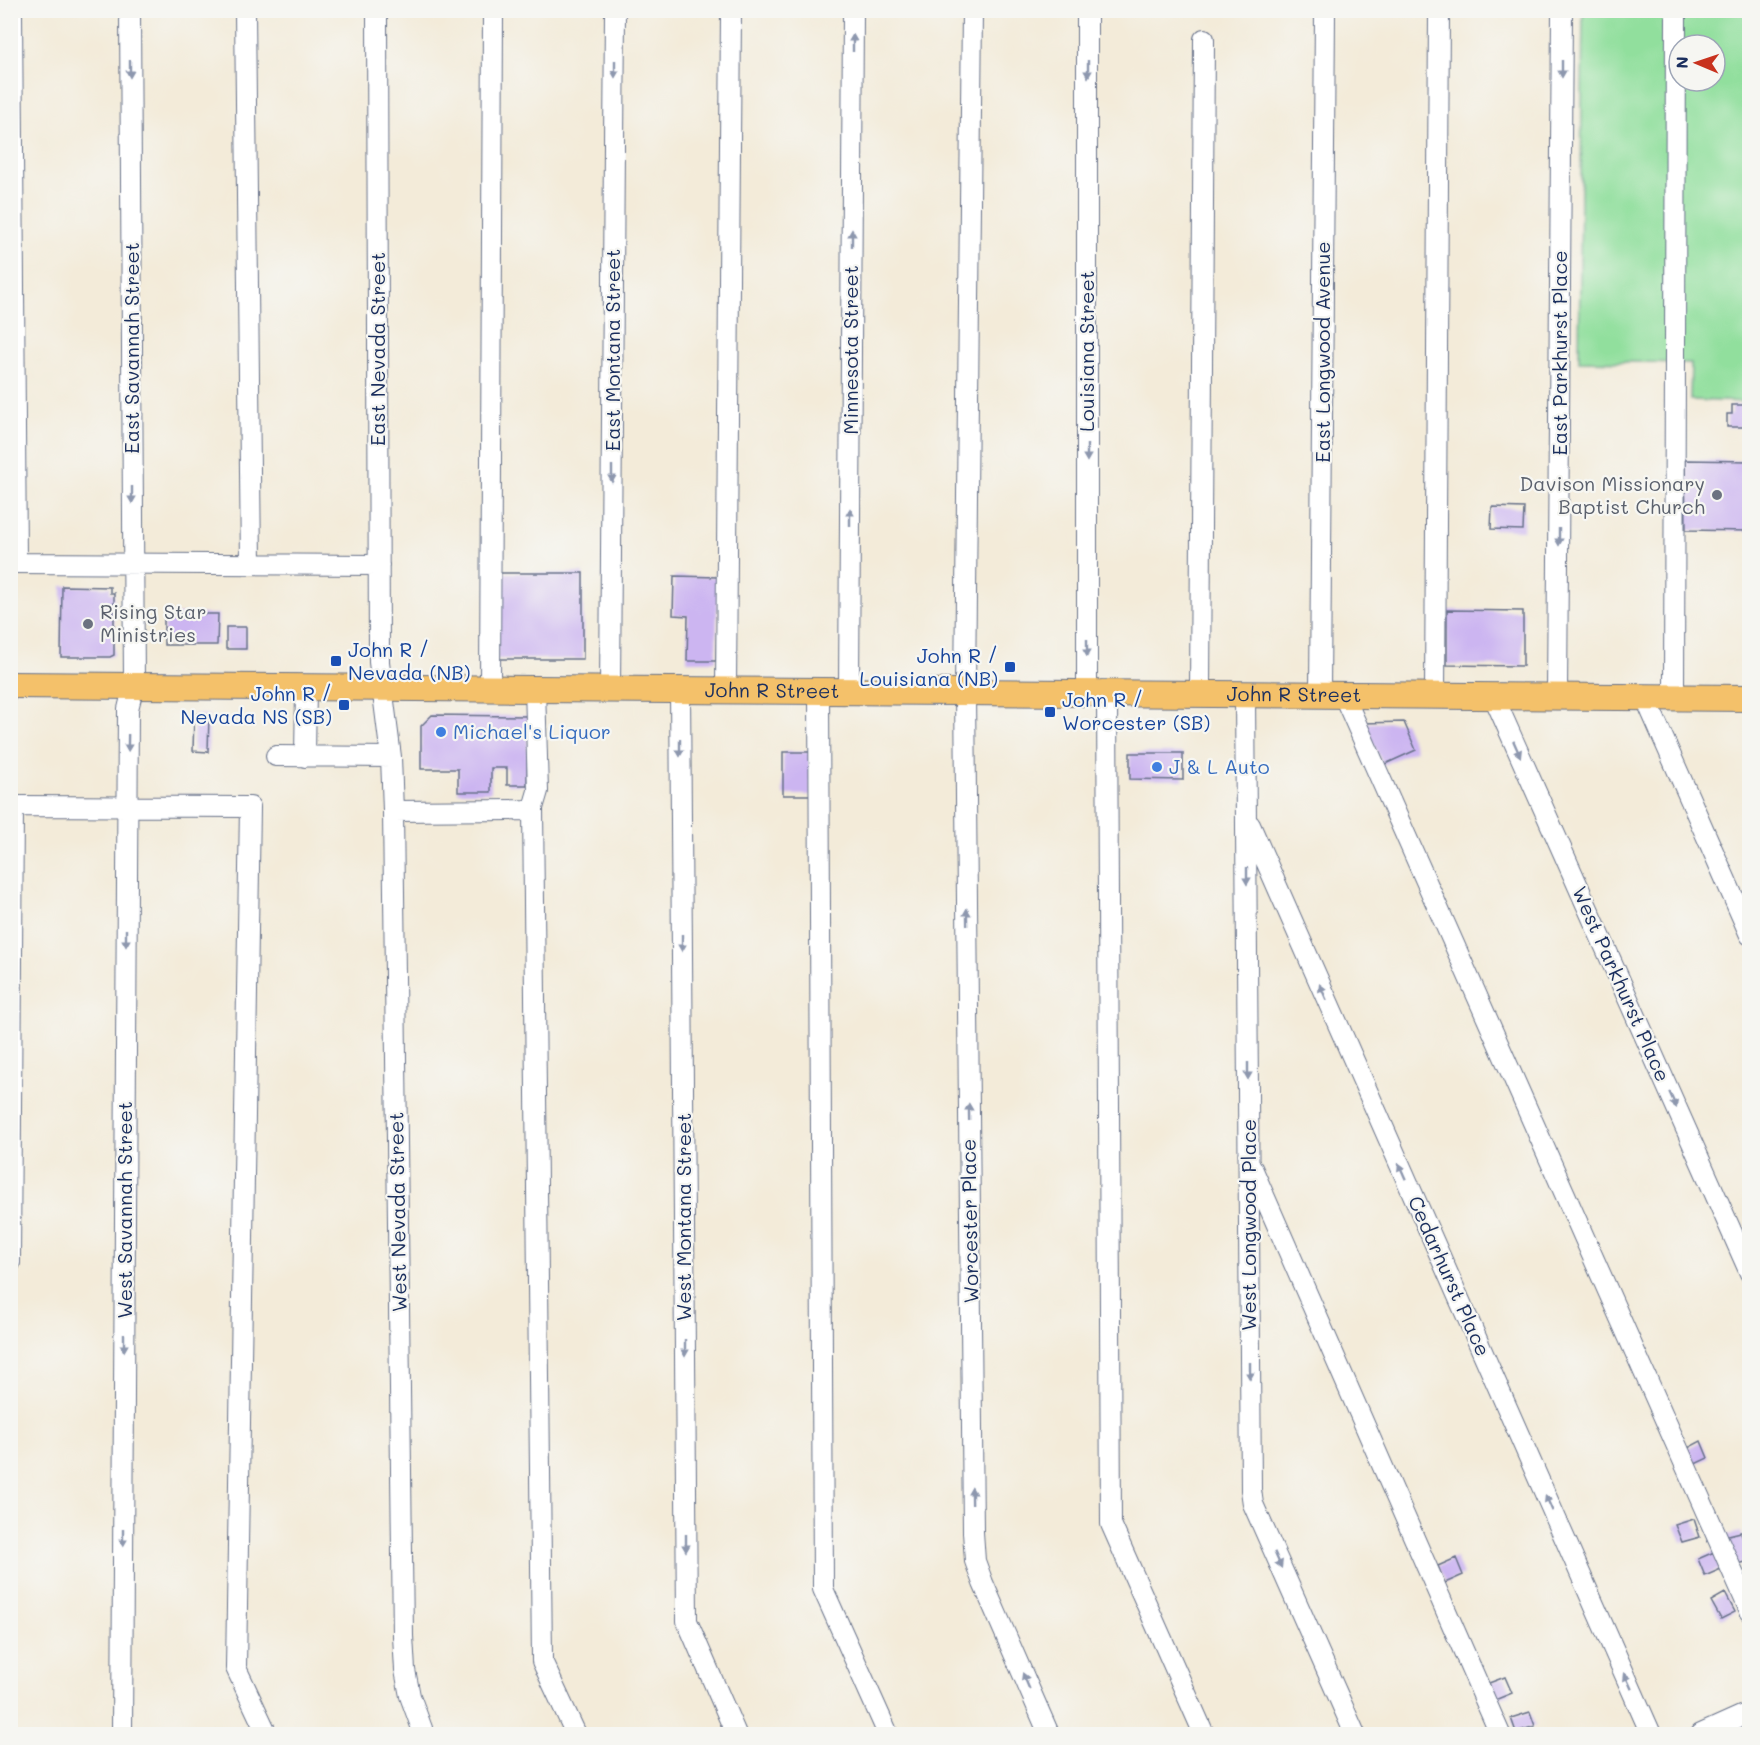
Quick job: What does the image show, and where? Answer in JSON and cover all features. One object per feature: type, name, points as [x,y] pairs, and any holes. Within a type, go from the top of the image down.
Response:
[{"type":"main road","name":"John R Street","points":[[10,685],[1749,698]]},
{"type":"street","points":[[12,10],[13,562],[379,565]]},
{"type":"street","name":"East Savannah Street","points":[[130,10],[134,685]]},
{"type":"street","points":[[245,10],[250,564]]},
{"type":"street","name":"East Nevada Street","points":[[377,10],[381,687]]},
{"type":"street","points":[[490,688],[493,10]]},
{"type":"street","name":"East Montana Street","points":[[610,689],[615,10]]},
{"type":"street","points":[[726,690],[731,10]]},
{"type":"street","name":"Minnesota Street","points":[[849,690],[853,10]]},
{"type":"street","name":"Worcester Place","points":[[972,10],[965,692],[973,1532],[975,1561],[983,1583],[1049,1734]]},
{"type":"street","name":"Louisiana Street","points":[[1087,10],[1111,1524],[1204,1734]]},
{"type":"street","name":"East Longwood Avenue","points":[[1325,10],[1332,694]]},
{"type":"street","points":[[1435,695],[1439,10]]},
{"type":"street","name":"East Parkhurst Place","points":[[1557,696],[1563,10]]},
{"type":"street","points":[[1674,697],[1676,10]]},
{"type":"street","points":[[1200,693],[1204,39]]},
{"type":"street","name":"West Savannah Street","points":[[122,1734],[128,709],[134,685]]},
{"type":"street","points":[[305,757],[306,687]]},
{"type":"street","name":"West Nevada Street","points":[[381,687],[391,757],[393,811],[403,1636],[405,1670],[410,1696],[424,1734]]},
{"type":"street","points":[[535,688],[538,791],[533,808],[542,1661],[576,1734]]},
{"type":"street","name":"West Montana Street","points":[[680,689],[687,1621],[736,1734]]},
{"type":"street","points":[[819,690],[823,1589],[888,1734]]},
{"type":"street","name":"West Longwood Place","points":[[1245,694],[1253,1504],[1355,1734]]},
{"type":"street","points":[[1332,694],[1749,1611]]},
{"type":"street","name":"West Parkhurst Place","points":[[1493,695],[1749,1273]]},
{"type":"street","points":[[1645,697],[1749,935]]},
{"type":"street","points":[[276,756],[391,757]]},
{"type":"street","points":[[10,1263],[12,806],[250,807],[236,1668],[267,1734]]},
{"type":"street","points":[[393,811],[528,810],[533,808]]},
{"type":"street","name":"Cedarhurst Place","points":[[1246,817],[1652,1734]]},
{"type":"street","points":[[1249,1160],[1500,1734]]},
{"type":"street","points":[[1701,1734],[1749,1712]]},
{"type":"green space","points":[[1583,11],[1749,11],[1749,402],[1690,400],[1691,363],[1579,361]]},
{"type":"building","points":[[1732,405],[1750,405],[1750,427],[1727,427],[1727,414],[1732,414]]},
{"type":"building","name":"Davison Missionary Baptist Church","points":[[1685,460],[1750,461],[1750,531],[1686,530]]},
{"type":"building","points":[[1492,507],[1524,508],[1523,530],[1491,529]]},
{"type":"building","points":[[497,573],[583,573],[583,659],[497,659]]},
{"type":"building","points":[[674,576],[718,577],[716,661],[687,661],[688,616],[673,615]]},
{"type":"building","name":"Rising Star Ministries","points":[[62,586],[110,587],[110,593],[114,593],[114,655],[110,657],[61,657]]},
{"type":"building","points":[[1447,610],[1523,611],[1523,666],[1447,665]]},
{"type":"building","points":[[164,614],[218,614],[217,645],[164,645]]},
{"type":"building","points":[[226,627],[246,627],[246,649],[226,649]]},
{"type":"building","points":[[10,713],[14,713],[13,785],[10,785]]},
{"type":"building","points":[[194,714],[209,715],[208,752],[193,751]]},
{"type":"building","points":[[432,715],[528,716],[527,785],[507,785],[507,768],[491,768],[491,792],[458,792],[458,769],[421,769],[421,726]]},
{"type":"building","points":[[1404,722],[1416,750],[1383,765],[1364,723]]},
{"type":"building","points":[[783,752],[811,752],[811,795],[783,795]]},
{"type":"building","points":[[1130,753],[1183,753],[1183,780],[1130,779]]},
{"type":"building","points":[[1701,1441],[1708,1458],[1691,1466],[1684,1450]]},
{"type":"building","points":[[1694,1519],[1700,1537],[1682,1542],[1675,1525]]},
{"type":"building","points":[[1741,1532],[1750,1561],[1733,1565],[1724,1536]]},
{"type":"building","points":[[1714,1552],[1721,1569],[1705,1576],[1698,1559]]},
{"type":"building","points":[[1456,1558],[1463,1575],[1445,1583],[1438,1566]]},
{"type":"building","points":[[1725,1593],[1735,1612],[1721,1619],[1711,1601]]},
{"type":"building","points":[[1505,1677],[1512,1693],[1495,1700],[1489,1683]]},
{"type":"building","points":[[1530,1712],[1535,1726],[1516,1732],[1511,1718]]},
{"type":"place","name":"Davison Missionary Baptist Church","points":[[1717,495]]},
{"type":"place","name":"Rising Star Ministries","points":[[88,624]]},
{"type":"place","name":"John R / Nevada (NB)","points":[[336,661]]},
{"type":"place","name":"John R / Louisiana (NB)","points":[[1010,667]]},
{"type":"place","name":"John R / Nevada NS (SB)","points":[[344,705]]},
{"type":"place","name":"John R / Worcester (SB)","points":[[1050,712]]},
{"type":"place","name":"Michael's Liquor","points":[[441,732]]},
{"type":"place","name":"J & L Auto","points":[[1157,767]]}]
